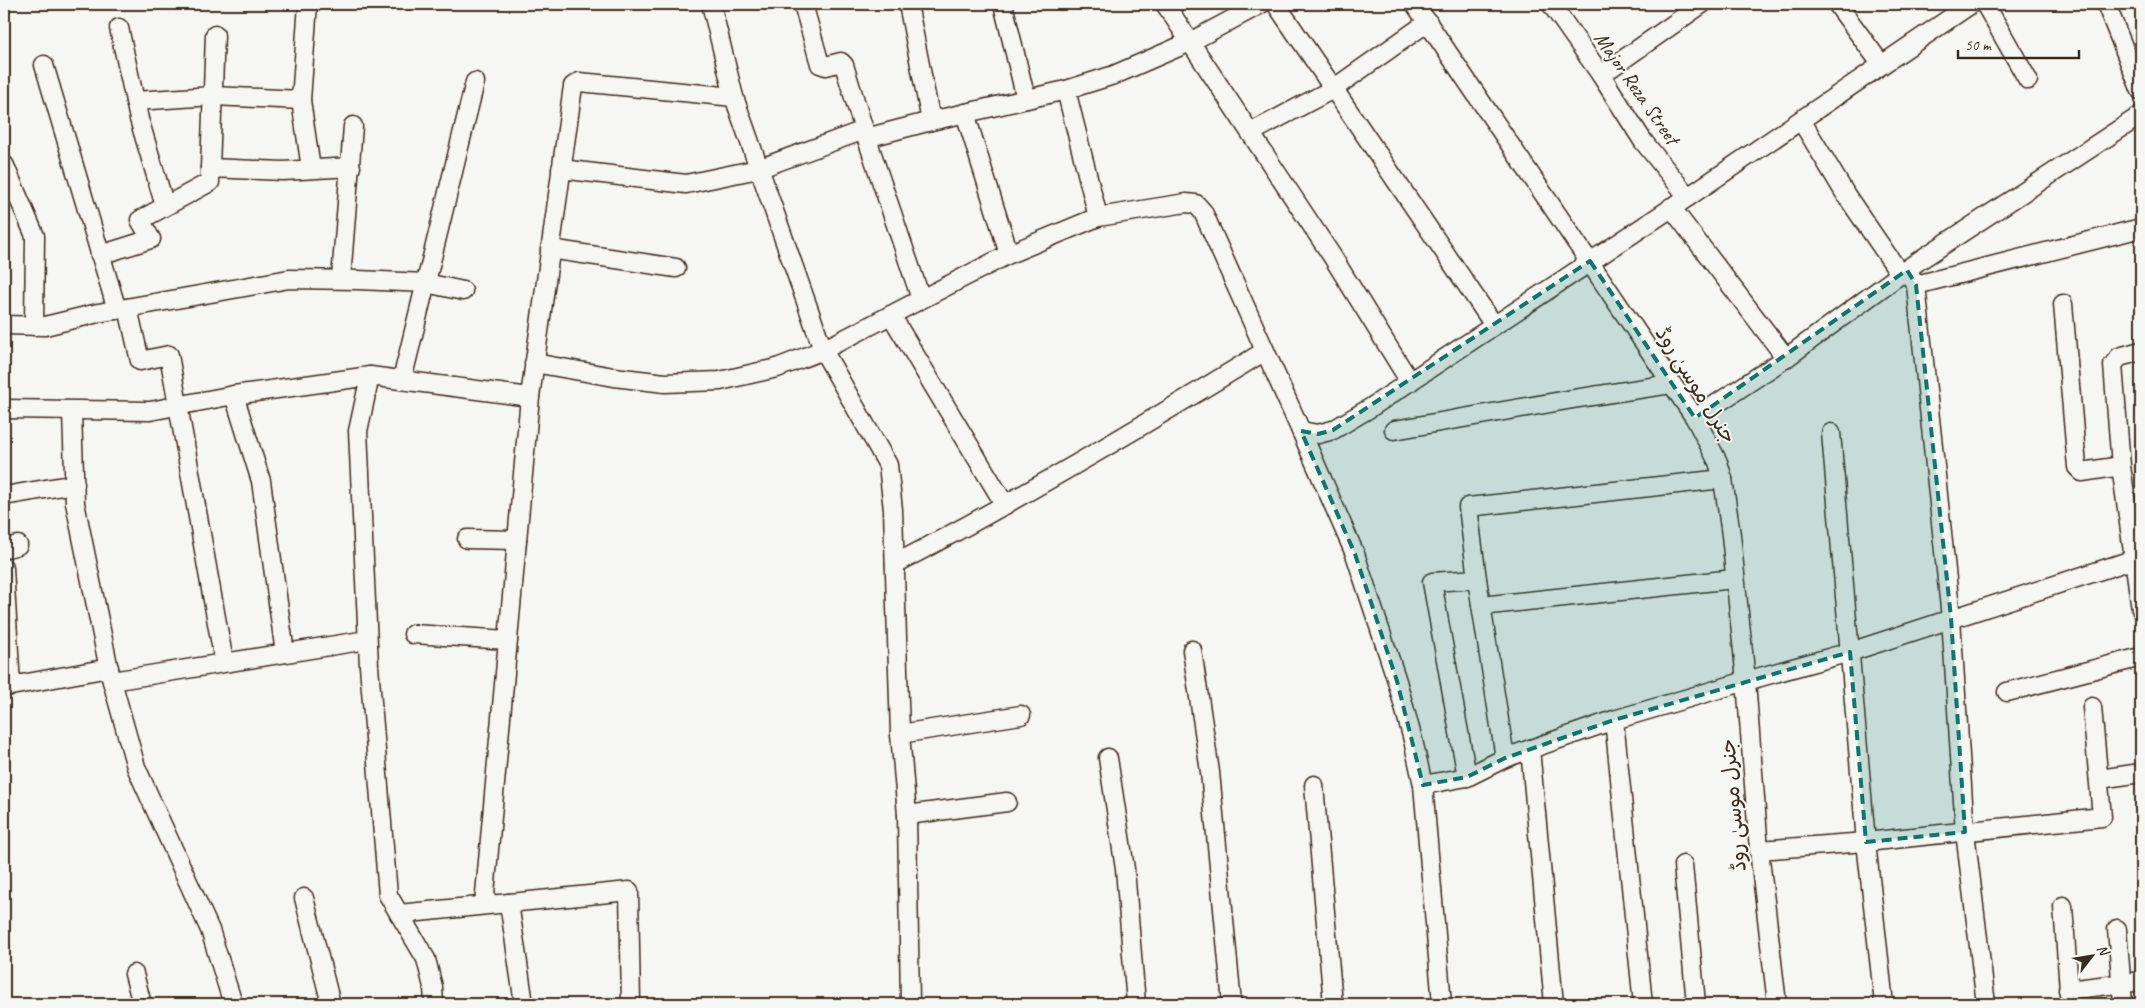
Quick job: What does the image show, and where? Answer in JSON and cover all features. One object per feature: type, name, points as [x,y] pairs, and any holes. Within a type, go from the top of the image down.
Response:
[{"type":"street","points":[[308,4],[301,100],[311,169]]},
{"type":"street","points":[[711,4],[734,97],[823,350],[888,465],[893,510],[900,734],[907,816],[910,1004]]},
{"type":"street","points":[[803,4],[820,64],[826,66],[841,62],[844,65],[865,134],[921,299]]},
{"type":"street","points":[[908,4],[931,121]]},
{"type":"street","points":[[1003,4],[1026,99]]},
{"type":"street","points":[[1165,4],[1252,132],[1410,382]]},
{"type":"street","points":[[561,169],[686,184],[758,169],[865,134],[1066,90],[1114,75],[1190,42],[1261,4]]},
{"type":"street","points":[[1276,4],[1494,325]]},
{"type":"street","name":"جنرل موسیٰ روڈ","points":[[1415,4],[1695,418],[1718,462],[1723,479],[1746,680],[1759,850],[1777,1004]]},
{"type":"street","name":"Major Reza Street","points":[[1551,4],[1601,75],[1643,141],[1688,197]]},
{"type":"street","points":[[1837,4],[1881,64]]},
{"type":"street","points":[[1301,431],[1318,434],[1333,430],[1410,382],[1688,197],[1971,4]]},
{"type":"street","points":[[1985,4],[2028,80]]},
{"type":"street","points":[[2106,4],[2141,91]]},
{"type":"street","points":[[1601,75],[1698,5]]},
{"type":"street","points":[[1252,132],[1333,89],[1428,22]]},
{"type":"street","points":[[119,28],[135,100],[166,206]]},
{"type":"street","points":[[100,254],[150,239],[140,220],[210,182],[214,36]]},
{"type":"street","points":[[44,65],[100,254],[123,309],[140,360],[169,355],[224,662]]},
{"type":"street","points":[[402,380],[475,82]]},
{"type":"street","points":[[484,905],[530,397],[573,86],[580,82],[734,97]]},
{"type":"street","points":[[1066,90],[1098,217]]},
{"type":"street","points":[[135,100],[213,96],[301,100]]},
{"type":"street","points":[[965,113],[1009,254]]},
{"type":"street","points":[[1695,418],[1908,277],[2141,115]]},
{"type":"street","points":[[1802,120],[1846,195],[1908,277],[1951,618],[1965,832],[1986,1004]]},
{"type":"street","points":[[341,280],[353,126]]},
{"type":"street","points":[[4,164],[35,236],[34,326]]},
{"type":"street","points":[[210,168],[283,171],[351,167]]},
{"type":"street","points":[[534,362],[614,378],[665,383],[720,381],[777,368],[823,350],[1009,254],[1098,217],[1186,203],[1196,204],[1203,212],[1355,554],[1398,682],[1423,785],[1442,1004]]},
{"type":"street","points":[[1672,207],[1786,358]]},
{"type":"street","points":[[1908,277],[2141,228]]},
{"type":"street","points":[[550,249],[676,268]]},
{"type":"street","points":[[4,325],[45,326],[123,309],[289,279],[426,283],[463,291]]},
{"type":"street","points":[[2063,304],[2077,467],[2082,472],[2121,466]]},
{"type":"street","points":[[891,316],[1005,505]]},
{"type":"street","points":[[895,564],[1005,505],[1114,443],[1265,351]]},
{"type":"street","points":[[2141,351],[2119,357],[2113,365],[2121,466],[2138,558],[2141,609]]},
{"type":"street","points":[[4,410],[72,412],[150,411],[234,395],[370,376],[530,397]]},
{"type":"street","points":[[370,376],[358,431],[367,640],[388,895],[426,959],[433,987],[434,1004]]},
{"type":"street","points":[[1394,430],[1573,398],[1671,384]]},
{"type":"street","points":[[234,395],[261,481],[285,653]]},
{"type":"street","points":[[72,412],[75,503],[111,674],[136,767],[210,930],[233,1004]]},
{"type":"street","points":[[1831,433],[1866,842],[1884,1004]]},
{"type":"street","points":[[1505,758],[1477,579],[1468,507],[1723,479]]},
{"type":"street","points":[[4,496],[74,484]]},
{"type":"street","points":[[467,539],[516,540]]},
{"type":"street","points":[[1423,785],[1466,777],[1505,758],[1614,720],[1746,680],[1850,652],[2138,558]]},
{"type":"street","points":[[4,568],[7,674],[11,686],[224,662],[367,640]]},
{"type":"street","points":[[1466,777],[1432,582],[1477,579]]},
{"type":"street","points":[[1481,606],[1734,579]]},
{"type":"street","points":[[413,634],[508,640]]},
{"type":"street","points":[[1192,650],[1210,772],[1232,1004]]},
{"type":"street","points":[[2007,692],[2141,657]]},
{"type":"street","points":[[1759,850],[1866,842],[2102,817],[2092,707]]},
{"type":"street","points":[[900,734],[1021,715]]},
{"type":"street","points":[[1614,720],[1643,1004]]},
{"type":"street","points":[[1530,749],[1554,1004]]},
{"type":"street","points":[[1108,758],[1125,869],[1136,1004]]},
{"type":"street","points":[[2099,780],[2141,774]]},
{"type":"street","points":[[1314,785],[1333,1004]]},
{"type":"street","points":[[907,816],[1007,802]]},
{"type":"street","points":[[1683,865],[1696,1004]]},
{"type":"street","points":[[399,914],[629,891],[631,1004]]},
{"type":"street","points":[[304,898],[331,1004]]},
{"type":"street","points":[[509,903],[524,1004]]},
{"type":"street","points":[[2063,906],[2069,997],[2120,982],[2141,981]]},
{"type":"street","points":[[2117,929],[2123,1004]]},
{"type":"street","points":[[134,974],[142,1004]]},
{"type":"highlighted area","points":[[1590,261],[1695,418],[1907,270],[1916,285],[1951,618],[1965,832],[1866,842],[1850,652],[1614,720],[1505,758],[1467,777],[1423,785],[1397,681],[1355,554],[1301,431],[1318,434],[1333,430]]}]
